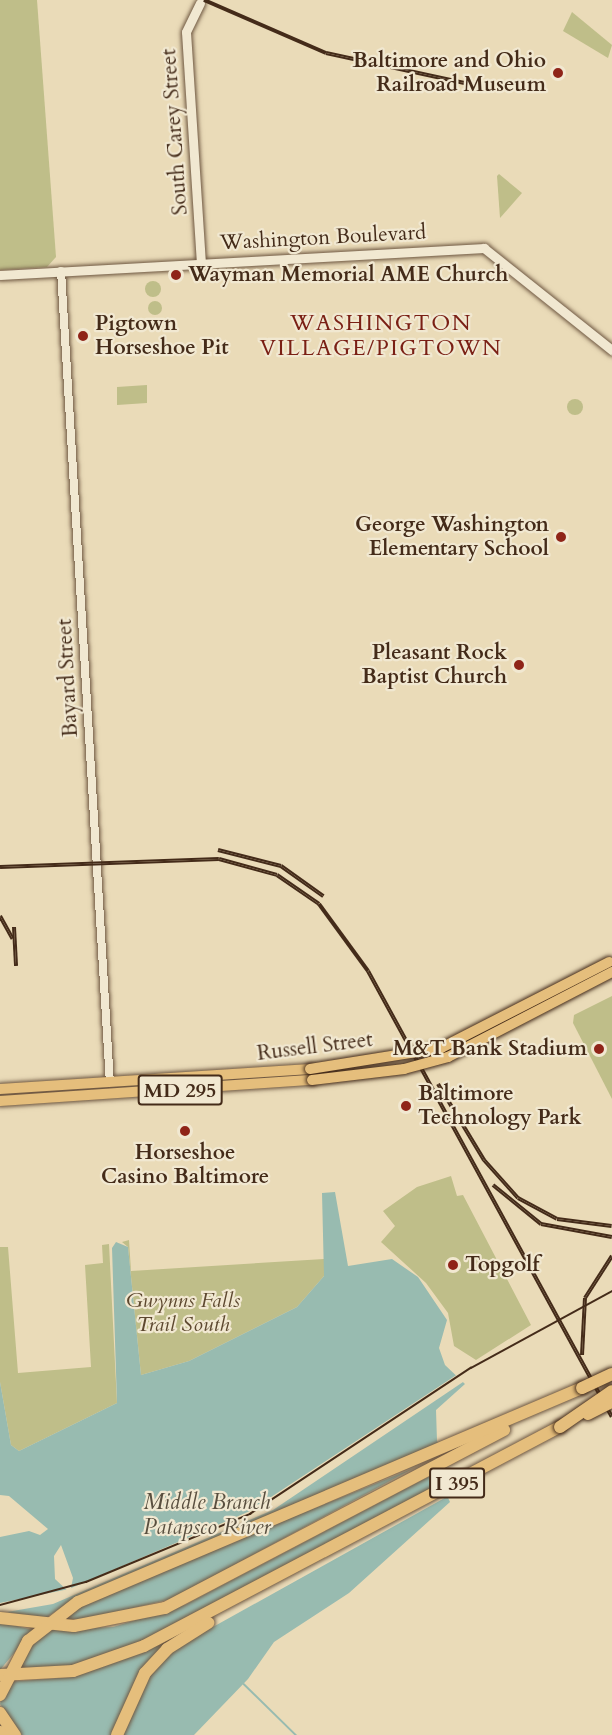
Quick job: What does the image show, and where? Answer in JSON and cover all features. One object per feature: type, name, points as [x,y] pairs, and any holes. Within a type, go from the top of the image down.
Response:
[{"type":"highway","points":[[0,1695],[28,1641],[78,1602],[612,1374]]},
{"type":"highway","points":[[0,1618],[44,1627],[90,1625],[180,1603],[582,1388]]},
{"type":"highway","name":"I 395","points":[[354,1538],[560,1427],[612,1391]]},
{"type":"highway","points":[[560,1427],[612,1402]]},
{"type":"highway","points":[[0,1675],[60,1674],[124,1654],[354,1538]]},
{"type":"highway","points":[[117,1735],[134,1689],[167,1649],[354,1538]]},
{"type":"highway","points":[[0,1713],[15,1735]]},
{"type":"main road","name":"South Carey Street","points":[[200,3],[186,32],[201,263]]},
{"type":"main road","name":"Washington Boulevard","points":[[0,275],[484,248],[612,350]]},
{"type":"main road","name":"Russell Street","points":[[0,1089],[311,1075],[441,1048],[611,965]]},
{"type":"main road","name":"MD 295","points":[[0,1101],[311,1075]]},
{"type":"street","name":"Bayard Street","points":[[61,271],[110,1083]]},
{"type":"green space","points":[[0,0],[37,0],[56,257],[47,267],[0,270]]},
{"type":"green space","points":[[572,12],[612,45],[608,58],[563,31]]},
{"type":"green space","points":[[499,174],[522,193],[500,218],[497,176]]},
{"type":"green space","points":[[153,281],[161,289],[153,297],[145,289]]},
{"type":"green space","points":[[155,301],[160,303],[162,308],[160,313],[155,315],[150,313],[148,308],[150,303]]},
{"type":"green space","points":[[147,385],[147,403],[117,405],[117,387]]},
{"type":"green space","points":[[575,399],[581,401],[583,407],[581,413],[575,415],[569,413],[567,407],[569,401]]},
{"type":"green space","name":"M&T Bank Stadium","points":[[612,996],[612,1099],[573,1023],[574,1015]]},
{"type":"green space","name":"Topgolf","points":[[451,1176],[457,1196],[463,1195],[531,1325],[476,1360],[454,1346],[448,1313],[426,1283],[381,1242],[395,1226],[383,1211],[417,1187]]},
{"type":"green space","name":"Gwynns Falls Trail South","points":[[129,1240],[131,1271],[324,1259],[324,1276],[297,1307],[189,1361],[141,1375],[128,1247],[122,1242]]},
{"type":"green space","name":"Gwynns Falls Trail South","points":[[109,1244],[117,1403],[19,1451],[11,1445],[0,1382],[0,1247],[8,1247],[18,1373],[91,1367],[85,1265],[103,1263],[102,1245]]},
{"type":"water","name":"Middle Branch Patapsco River","points":[[335,1192],[348,1266],[392,1259],[418,1277],[447,1320],[439,1348],[445,1365],[465,1384],[436,1410],[437,1441],[449,1458],[442,1485],[450,1502],[349,1593],[274,1642],[248,1679],[194,1735],[0,1735],[0,1537],[29,1531],[40,1535],[48,1529],[9,1496],[0,1495],[0,1382],[11,1445],[19,1451],[117,1403],[112,1248],[116,1242],[128,1247],[141,1375],[189,1361],[297,1307],[324,1276],[322,1193]],"holes":[[[61,1545],[73,1578],[70,1593],[55,1579],[54,1556]]]},
{"type":"pier","points":[[461,1372],[466,1380],[273,1510],[53,1604],[7,1612],[44,1619],[68,1603],[444,1446],[452,1457],[449,1466],[185,1605],[113,1627],[42,1630],[12,1670],[68,1667],[128,1648],[445,1485],[450,1495],[177,1647],[155,1666],[115,1730],[135,1681],[175,1639],[73,1677],[7,1682],[0,1704],[0,1670],[33,1630],[0,1622],[0,1603],[69,1589],[250,1511]],"holes":[[[414,1468],[171,1599],[86,1619],[54,1619],[88,1600]]]},
{"type":"pier","points":[[0,1704],[22,1735],[0,1735]]},
{"type":"waterway","points":[[244,1684],[296,1735]]},
{"type":"tram line","points":[[0,1605],[86,1582],[250,1514],[471,1368],[612,1291]]},
{"type":"railway","points":[[204,0],[326,53],[479,86]]},
{"type":"railway","points":[[218,850],[281,866],[323,896]]},
{"type":"railway","points":[[0,867],[219,859],[277,875],[319,904],[368,971],[612,1417]]},
{"type":"railway","points":[[0,916],[13,939]]},
{"type":"railway","points":[[14,927],[16,966]]},
{"type":"railway","points":[[438,1084],[484,1160],[518,1198],[557,1219],[612,1226]]},
{"type":"railway","points":[[493,1185],[541,1224],[612,1237]]},
{"type":"railway","points":[[582,1355],[585,1298],[612,1256]]},
{"type":"place","name":"Baltimore and Ohio Railroad Museum","points":[[558,73]]},
{"type":"place","name":"Wayman Memorial AME Church","points":[[176,275]]},
{"type":"place","name":"Pigtown Horseshoe Pit","points":[[83,336]]},
{"type":"place","name":"George Washington Elementary School","points":[[561,537]]},
{"type":"place","name":"Pleasant Rock Baptist Church","points":[[519,665]]},
{"type":"place","name":"M&T Bank Stadium","points":[[599,1049]]},
{"type":"place","name":"Baltimore Technology Park","points":[[406,1106]]},
{"type":"place","name":"Horseshoe Casino Baltimore","points":[[185,1131]]},
{"type":"place","name":"Topgolf","points":[[453,1265]]},
{"type":"district","name":"WASHINGTON VILLAGE/PIGTOWN","points":[[381,336]]}]
